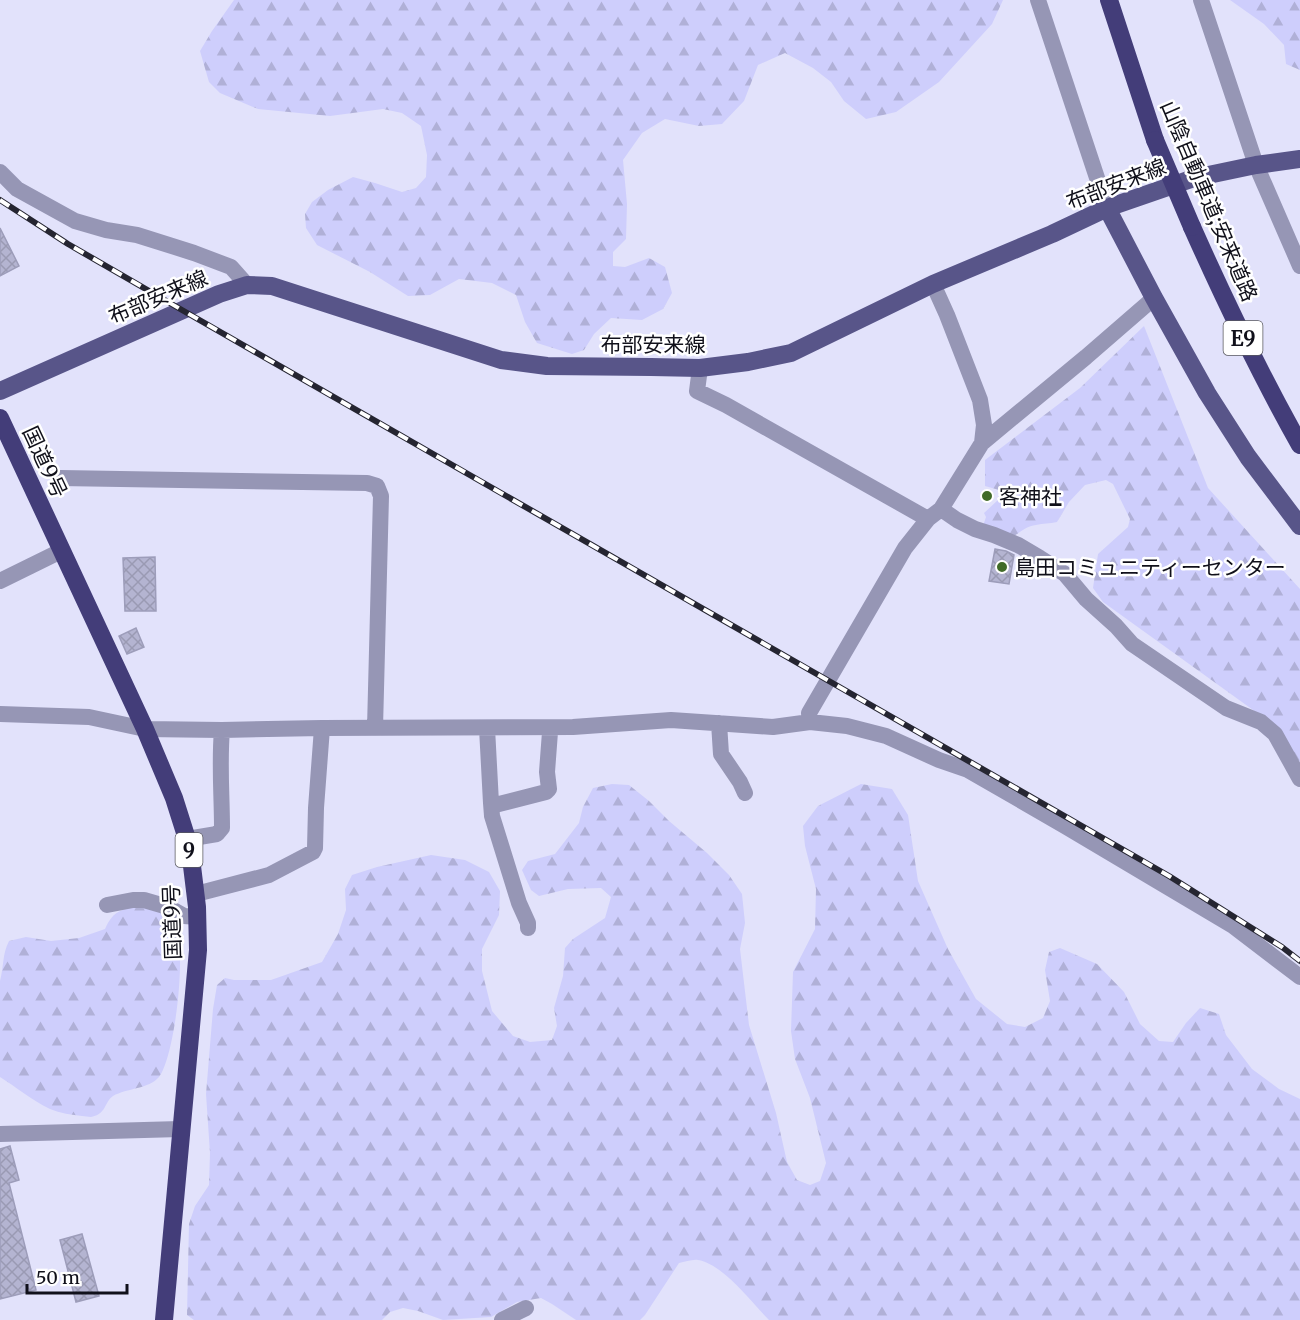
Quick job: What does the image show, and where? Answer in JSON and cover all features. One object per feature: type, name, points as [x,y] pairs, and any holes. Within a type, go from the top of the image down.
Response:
[{"type":"highway","name":"山陰自動車道;安来道路","points":[[1109,0],[1155,140],[1192,227],[1240,331],[1300,445]]},
{"type":"highway","name":"国道9号","points":[[0,418],[145,729],[174,798],[187,839],[196,894],[198,950],[164,1320]]},
{"type":"main road","name":"布部安来線","points":[[0,391],[219,294],[247,285],[272,286],[501,360],[547,366],[700,368],[748,362],[791,353],[933,284],[1052,234],[1107,208],[1194,178],[1256,165],[1300,159]]},
{"type":"main road","points":[[1107,208],[1212,402],[1248,457],[1300,526]]},
{"type":"street","points":[[1038,0],[1107,208]]},
{"type":"street","points":[[1201,0],[1256,165],[1300,266]]},
{"type":"street","points":[[0,172],[17,189],[75,221],[106,230],[137,235],[194,253],[231,267],[247,285]]},
{"type":"street","points":[[933,284],[980,400],[984,425],[982,443]]},
{"type":"street","points":[[810,722],[809,713],[905,548],[934,514],[982,443],[1154,298]]},
{"type":"street","points":[[700,368],[697,391],[934,514],[957,520],[1018,545],[1065,574],[1086,599],[1132,644],[1226,708],[1261,722],[1275,734],[1300,779]]},
{"type":"street","points":[[60,478],[368,483],[377,486],[381,496],[375,728]]},
{"type":"street","points":[[0,581],[61,551]]},
{"type":"street","points":[[0,714],[89,717],[145,729],[573,727],[671,720],[773,727],[810,722],[847,726],[886,736],[968,770],[1233,926],[1300,977]]},
{"type":"street","points":[[719,723],[721,754],[746,793]]},
{"type":"street","points":[[196,894],[269,875],[313,852],[322,728]]},
{"type":"street","points":[[487,728],[491,807],[528,928]]},
{"type":"street","points":[[187,839],[217,834],[222,828],[220,748],[222,730]]},
{"type":"street","points":[[491,807],[546,792],[549,789],[547,772],[550,732]]},
{"type":"street","points":[[107,905],[144,900],[168,907],[184,916],[198,917]]},
{"type":"street","points":[[0,1134],[180,1129]]},
{"type":"street","points":[[502,1320],[526,1308]]},
{"type":"green space","points":[[234,0],[1003,0],[992,24],[939,82],[896,112],[866,119],[844,101],[831,82],[813,68],[785,53],[758,65],[744,101],[722,124],[699,126],[665,119],[642,133],[623,160],[627,204],[626,239],[613,252],[613,266],[625,267],[649,258],[665,267],[672,293],[663,309],[642,320],[611,318],[594,334],[584,350],[572,354],[537,343],[525,322],[516,295],[492,283],[459,279],[430,295],[408,296],[370,272],[317,245],[306,228],[305,214],[312,202],[328,190],[353,177],[402,192],[416,188],[426,177],[427,155],[421,126],[402,113],[383,109],[330,116],[258,109],[220,93],[209,82],[200,51]]},
{"type":"green space","points":[[1230,0],[1300,0],[1300,70],[1286,64],[1284,45],[1264,24]]},
{"type":"green space","points":[[1144,326],[1208,488],[1300,589],[1300,762],[1260,715],[1103,602],[1093,588],[1098,554],[1128,527],[1130,519],[1113,484],[1106,480],[1085,485],[1069,502],[1057,522],[1030,527],[1013,537],[983,526],[986,517],[984,513],[998,500],[999,490],[985,486],[985,460],[1080,388]]},
{"type":"green space","points":[[612,784],[629,785],[649,801],[729,875],[742,894],[745,923],[740,949],[749,1025],[776,1113],[787,1162],[797,1180],[810,1185],[820,1181],[826,1163],[810,1098],[795,1059],[791,1031],[793,972],[815,929],[816,889],[805,846],[803,826],[818,806],[861,784],[892,789],[908,815],[918,881],[948,949],[976,999],[1007,1024],[1025,1027],[1043,1018],[1050,1001],[1045,970],[1049,952],[1060,948],[1097,964],[1124,992],[1140,1024],[1159,1041],[1173,1042],[1200,1008],[1219,1014],[1226,1035],[1252,1069],[1279,1089],[1300,1099],[1300,1320],[769,1320],[727,1276],[707,1263],[696,1260],[679,1263],[640,1320],[576,1320],[541,1298],[517,1302],[491,1317],[443,1320],[403,1308],[390,1312],[382,1320],[194,1320],[187,1315],[189,1224],[195,1206],[209,1185],[210,1153],[206,1094],[217,985],[225,978],[271,980],[322,962],[338,934],[346,910],[345,889],[352,875],[431,855],[465,860],[489,872],[500,891],[499,915],[482,949],[482,971],[492,1011],[513,1036],[530,1042],[552,1040],[557,1026],[554,1008],[563,976],[565,948],[573,939],[605,918],[611,897],[601,888],[568,889],[539,896],[531,890],[522,870],[528,861],[555,854],[579,823],[583,807],[593,788]]},
{"type":"green space","points":[[135,906],[166,914],[173,920],[178,932],[180,974],[178,999],[175,1024],[165,1065],[155,1081],[113,1096],[103,1111],[91,1117],[50,1109],[0,1077],[0,981],[9,941],[26,937],[51,941],[79,938],[105,929],[117,913]]},
{"type":"building","points":[[0,228],[19,266],[0,276]]},
{"type":"building","name":"島田コミュニティーセンター","points":[[995,549],[1014,555],[1009,584],[989,581]]},
{"type":"building","points":[[155,557],[156,611],[125,611],[123,558]]},
{"type":"building","points":[[136,628],[144,647],[127,654],[119,636]]},
{"type":"building","points":[[10,1146],[19,1180],[9,1183],[36,1290],[0,1299],[0,1149]]},
{"type":"building","points":[[82,1234],[99,1296],[76,1302],[60,1240]]},
{"type":"railway","points":[[0,200],[68,244],[182,310],[1169,876],[1282,947],[1300,961]]},
{"type":"place","name":"客神社","points":[[987,496]]},
{"type":"place","name":"島田コミュニティーセンター","points":[[1002,567]]}]
